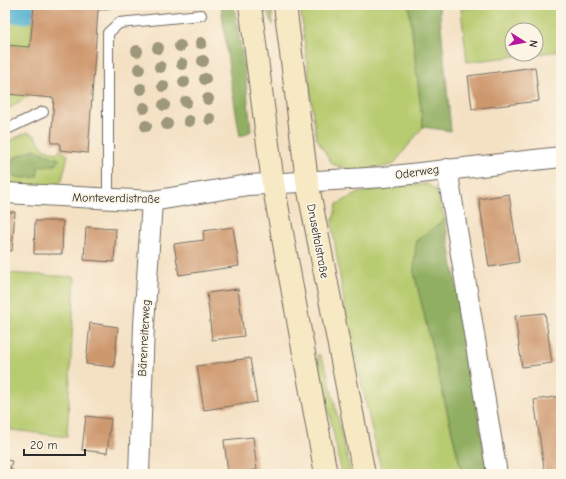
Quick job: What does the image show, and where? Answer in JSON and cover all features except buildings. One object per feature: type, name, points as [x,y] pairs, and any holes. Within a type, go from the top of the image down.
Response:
[{"type":"main road","points":[[250,5],[273,183],[326,474]]},
{"type":"main road","name":"Druseltalstraße","points":[[285,5],[307,181],[364,474]]},
{"type":"street","name":"Oderweg","points":[[273,183],[384,177],[561,157]]},
{"type":"street","points":[[446,169],[496,474]]},
{"type":"street","name":"Monteverdistraße","points":[[5,193],[108,200],[152,201],[248,185],[273,183]]},
{"type":"street","name":"Bärenreiterweg","points":[[139,474],[144,325],[152,201]]},
{"type":"lane","points":[[108,200],[108,33],[119,23],[201,15]]},
{"type":"lane","points":[[5,130],[43,112]]},
{"type":"green space","points":[[5,5],[34,5],[30,47],[5,45]]},
{"type":"green space","points":[[221,5],[234,5],[245,72],[251,131],[240,137],[230,76]]},
{"type":"green space","points":[[264,5],[271,5],[273,25]]},
{"type":"green space","points":[[300,5],[409,5],[423,127],[393,165],[356,171],[332,164],[316,137]]},
{"type":"green space","points":[[409,5],[439,5],[451,131],[423,127]]},
{"type":"green space","points":[[493,5],[561,5],[561,51],[544,53],[544,22],[504,22],[504,58],[467,62],[461,9]]},
{"type":"green space","points":[[5,94],[30,95],[5,111]]},
{"type":"green space","points":[[28,132],[35,136],[43,148],[56,153],[60,150],[68,155],[62,180],[55,189],[5,186],[5,143]]},
{"type":"green space","points":[[34,149],[59,159],[56,165],[39,166],[37,177],[22,178],[5,174],[5,162]]},
{"type":"green space","points":[[427,184],[436,190],[445,219],[416,241],[414,272],[462,474],[382,474],[346,316],[332,225],[337,204],[359,193],[394,186]]},
{"type":"green space","points":[[445,219],[488,474],[462,474],[414,272],[416,241]]},
{"type":"green space","points":[[5,273],[75,277],[67,437],[5,429]]},
{"type":"green space","points":[[317,355],[320,355],[327,371],[351,474],[342,474]]},
{"type":"waterway","points":[[5,12],[25,13]]}]
